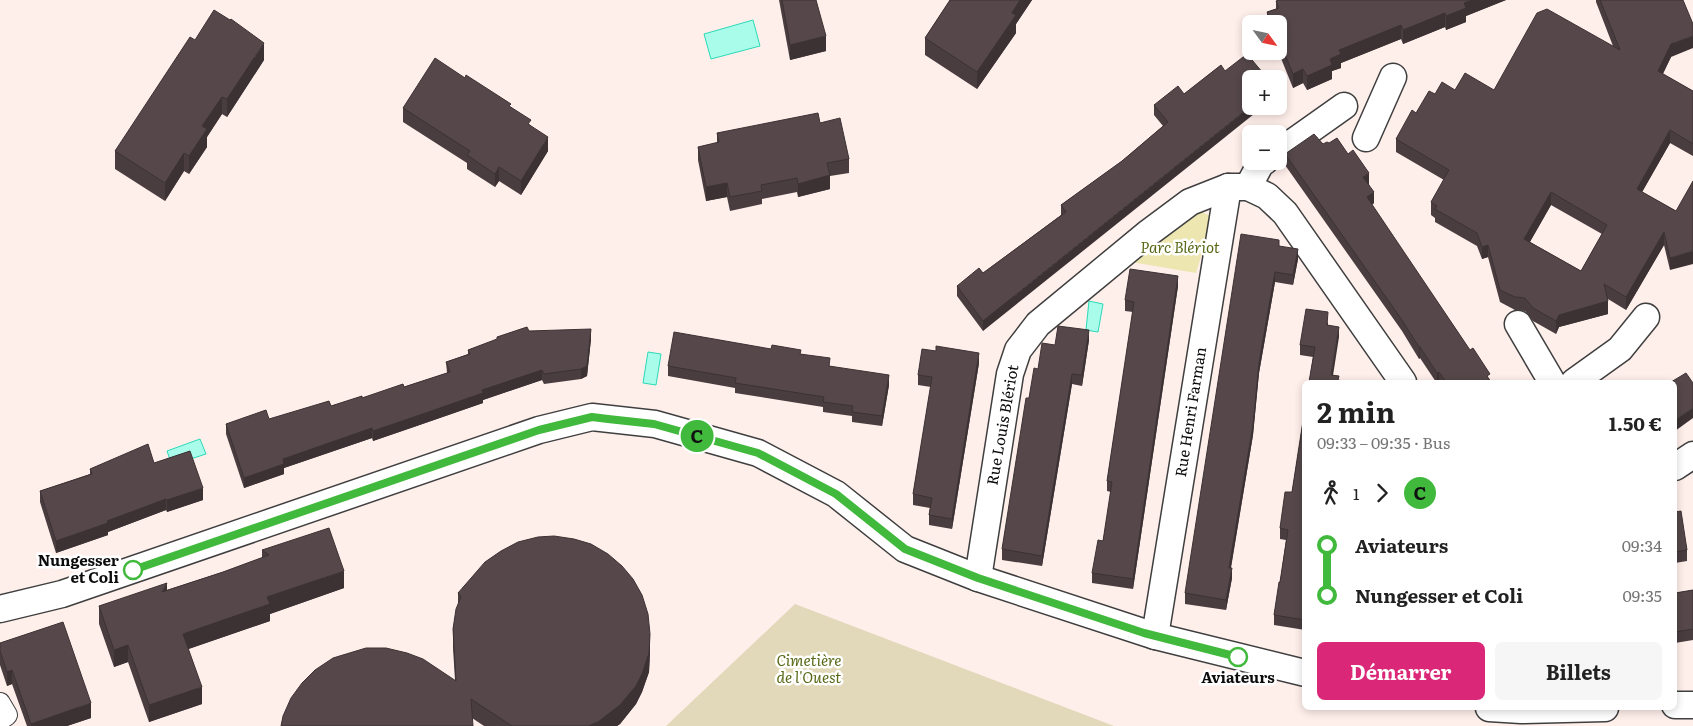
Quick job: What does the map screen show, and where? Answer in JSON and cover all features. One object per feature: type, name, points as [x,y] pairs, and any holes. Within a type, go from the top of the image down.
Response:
[{"type":"street","points":[[1366,138],[1392,77]]},
{"type":"street","points":[[1287,146],[1344,106]]},
{"type":"street","points":[[1255,170],[1238,187],[1267,196],[1285,213],[1402,380]]},
{"type":"street","name":"Rue Louis Blériot","points":[[978,578],[1010,374],[1018,350],[1038,324],[1147,234],[1190,202],[1238,187]]},
{"type":"street","name":"Rue Henri Farman","points":[[1154,636],[1238,187]]},
{"type":"street","points":[[1577,380],[1620,349],[1646,317]]},
{"type":"street","points":[[1518,324],[1551,380]]},
{"type":"street","points":[[1379,380],[1384,355]]},
{"type":"street","points":[[0,609],[47,598],[252,530],[539,430],[592,417],[654,424],[758,453],[836,494],[905,549],[978,578],[1154,636],[1302,672]]},
{"type":"street","points":[[1677,466],[1693,455]]},
{"type":"street","points":[[0,624],[47,598]]},
{"type":"street","points":[[0,703],[7,715],[0,720]]},
{"type":"street","points":[[1677,705],[1693,704]]},
{"type":"green space","name":"Parc Blériot","points":[[1192,208],[1213,217],[1196,273],[1131,262]]},
{"type":"green space","name":"Cimetière de l'Ouest","points":[[795,604],[1114,726],[666,726]]},
{"type":"water","points":[[753,20],[760,46],[711,59],[704,34]]},
{"type":"water","points":[[1089,301],[1103,304],[1098,332],[1086,330]]},
{"type":"water","points":[[648,352],[661,354],[656,385],[643,383]]},
{"type":"water","points":[[200,439],[206,454],[172,465],[167,451]]},
{"type":"building","points":[[782,0],[816,0],[826,36],[790,45]]},
{"type":"building","points":[[950,0],[1020,0],[1012,13],[1016,15],[977,72],[925,38]]},
{"type":"building","points":[[1472,0],[1464,3],[1466,8],[1446,16],[1445,13],[1403,30],[1401,25],[1339,50],[1341,54],[1330,59],[1332,65],[1307,76],[1303,69],[1293,74],[1287,60],[1288,15],[1268,15],[1267,12],[1279,8],[1276,1]]},
{"type":"building","points":[[1600,0],[1683,0],[1693,24],[1693,36],[1671,44],[1658,71],[1693,91],[1693,144],[1670,130],[1637,189],[1676,211],[1693,181],[1693,251],[1670,258],[1664,232],[1626,297],[1604,284],[1608,301],[1559,315],[1556,321],[1533,308],[1525,298],[1515,297],[1500,290],[1488,245],[1482,247],[1477,233],[1435,209],[1437,206],[1431,202],[1449,170],[1396,139],[1412,110],[1416,113],[1429,91],[1435,94],[1442,82],[1455,90],[1465,73],[1494,90],[1537,13],[1547,9],[1620,50]],"holes":[[[1551,192],[1607,225],[1581,271],[1524,239]]]},
{"type":"building","points":[[214,10],[231,19],[264,43],[227,99],[222,97],[202,126],[207,129],[189,156],[184,153],[165,183],[115,151],[190,37],[195,40]]},
{"type":"building","points":[[435,58],[465,78],[466,75],[511,104],[509,106],[531,120],[528,124],[548,137],[521,181],[499,167],[495,174],[467,155],[470,151],[403,108]]},
{"type":"building","points":[[1242,58],[1242,60],[1252,60],[1260,70],[1242,70],[1242,113],[983,321],[957,286],[979,268],[983,273],[1066,212],[1061,205],[1122,161],[1168,122],[1154,105],[1178,86],[1184,94],[1221,65],[1225,71]]},
{"type":"building","points":[[818,113],[820,123],[840,118],[849,159],[827,163],[830,175],[798,184],[797,178],[761,185],[762,191],[730,197],[727,183],[706,187],[698,147],[719,142],[717,133]]},
{"type":"building","points":[[1314,134],[1323,144],[1337,138],[1348,154],[1353,150],[1369,173],[1363,177],[1374,192],[1367,197],[1470,350],[1473,348],[1490,374],[1487,376],[1490,380],[1445,380],[1439,372],[1437,373],[1287,157],[1287,153]]},
{"type":"building","points":[[1241,234],[1279,240],[1279,246],[1298,249],[1293,275],[1275,272],[1259,363],[1253,425],[1229,568],[1232,568],[1226,600],[1185,593]]},
{"type":"building","points":[[1130,269],[1178,276],[1133,579],[1092,573],[1098,540],[1103,541],[1112,482],[1107,481],[1134,302],[1125,300]]},
{"type":"building","points":[[1306,309],[1328,312],[1327,325],[1339,327],[1331,375],[1339,376],[1338,380],[1309,380],[1315,347],[1300,345]]},
{"type":"building","points":[[1058,326],[1089,330],[1082,375],[1072,374],[1042,556],[1002,549],[1026,398],[1029,398],[1034,368],[1038,369],[1042,343],[1055,345]]},
{"type":"building","points":[[527,327],[529,331],[591,329],[587,366],[581,369],[544,374],[542,370],[482,390],[483,393],[414,417],[373,431],[372,428],[283,459],[284,464],[244,478],[226,424],[266,410],[269,419],[329,401],[331,406],[403,384],[404,387],[450,372],[446,362],[470,354],[468,350],[497,339],[497,337]]},
{"type":"building","points":[[674,332],[771,349],[772,345],[801,350],[800,354],[830,358],[829,366],[889,375],[882,416],[852,412],[853,406],[823,402],[824,397],[735,383],[736,378],[668,366]]},
{"type":"building","points":[[936,346],[979,353],[952,519],[929,515],[932,498],[913,494],[932,377],[918,375],[922,349],[936,351]]},
{"type":"building","points":[[1686,373],[1693,383],[1693,408],[1677,419],[1677,380],[1674,380]]},
{"type":"building","points":[[1302,427],[1302,620],[1274,615],[1288,530],[1280,528],[1285,492],[1292,492]]},
{"type":"building","points":[[148,444],[154,463],[190,451],[203,488],[166,499],[107,521],[108,523],[56,541],[40,491],[92,474],[90,469]]},
{"type":"building","points":[[1681,511],[1687,550],[1677,552],[1677,512]]},
{"type":"building","points":[[329,528],[344,571],[267,597],[270,604],[183,634],[202,687],[149,705],[128,645],[114,650],[99,606],[167,583],[162,592],[223,572],[269,555],[262,550]]},
{"type":"building","points":[[554,536],[591,544],[608,554],[633,579],[642,595],[648,614],[649,653],[642,674],[636,686],[620,705],[598,722],[588,726],[512,726],[471,699],[473,726],[281,726],[291,698],[315,670],[333,658],[366,648],[386,648],[407,653],[423,659],[456,681],[453,629],[456,609],[461,597],[458,593],[485,562],[501,551],[518,542],[538,537]]},
{"type":"building","points":[[1693,590],[1693,629],[1677,632],[1677,593]]},
{"type":"building","points":[[63,622],[91,703],[31,724],[12,670],[7,672],[0,651],[0,643]]},
{"type":"bus line","name":"C","points":[[133,570],[539,430],[592,417],[654,424],[758,453],[836,494],[905,549],[978,578],[1144,633],[1238,657]]},
{"type":"place","name":"Nungesser et Coli","points":[[133,570]]},
{"type":"place","name":"Aviateurs","points":[[1238,657]]}]
